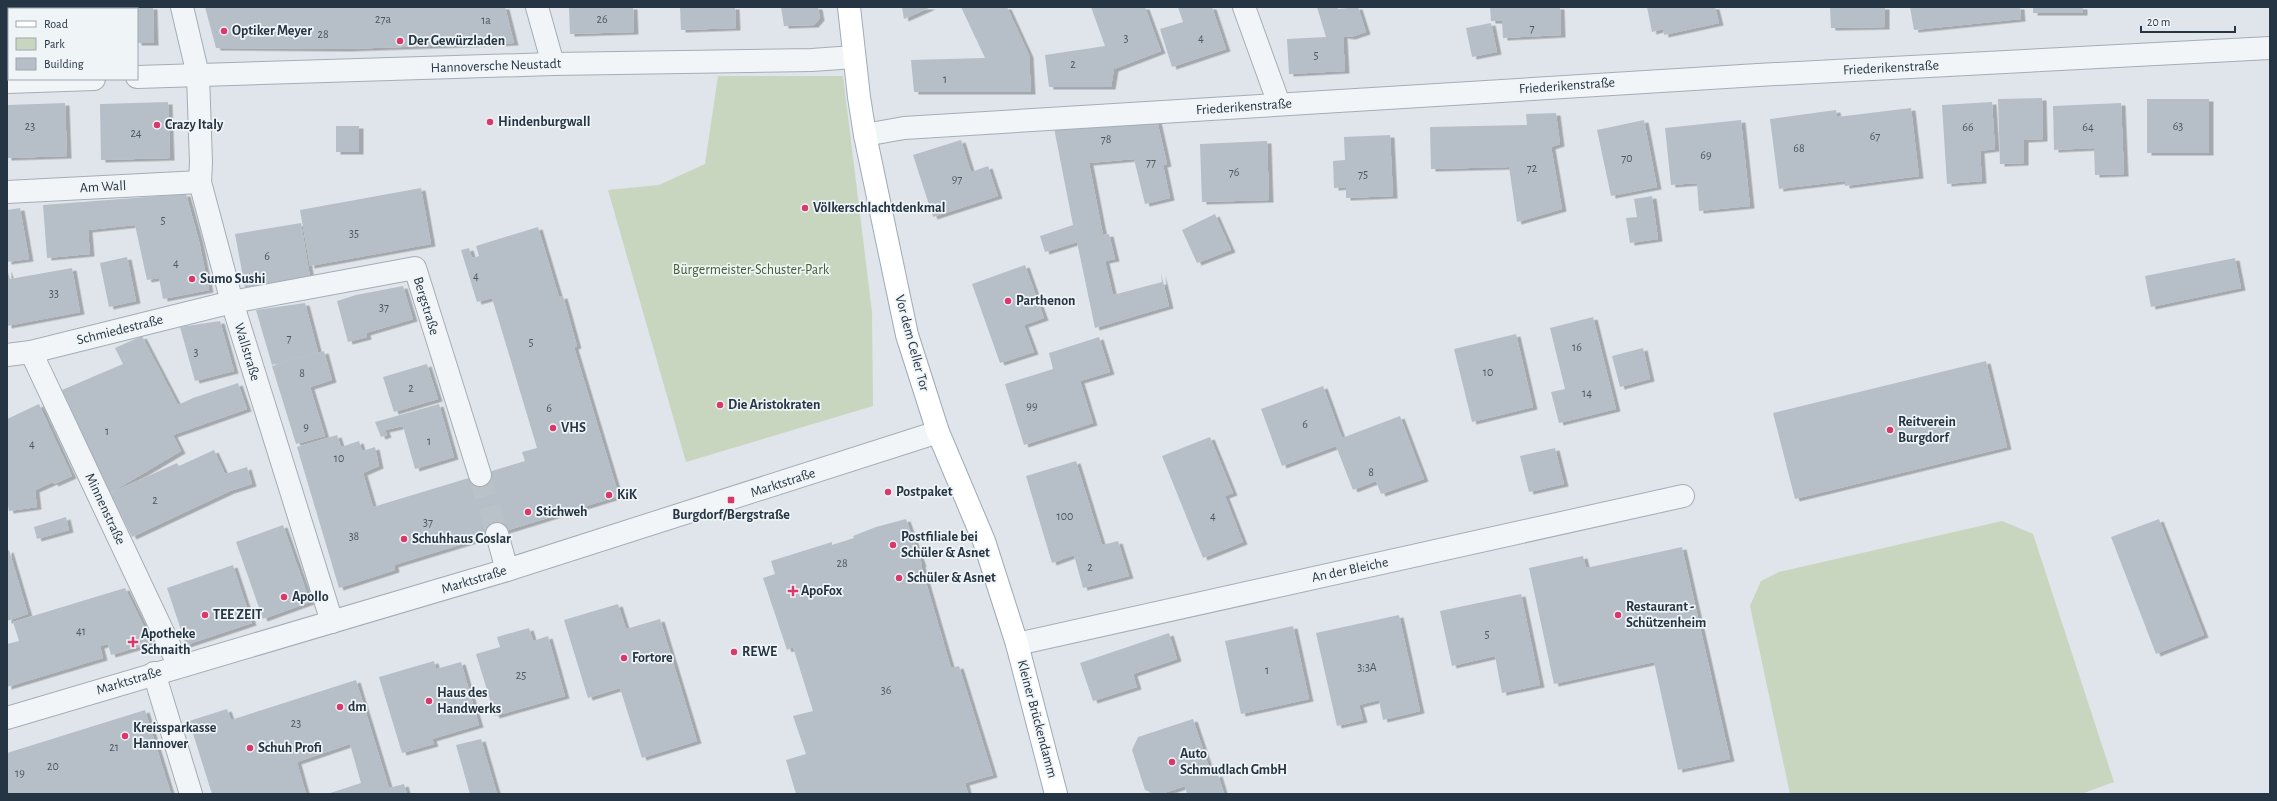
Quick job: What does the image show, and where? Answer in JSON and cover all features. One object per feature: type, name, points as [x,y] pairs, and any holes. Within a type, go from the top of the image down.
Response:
[{"type":"main road","name":"Vor dem Celler Tor","points":[[849,7],[854,57],[865,135],[907,335],[938,432],[984,540],[1017,644]]},
{"type":"main road","name":"Kleiner Brückendamm","points":[[1017,644],[1056,794]]},
{"type":"street","name":"Wallstraße","points":[[182,7],[198,75],[201,163],[200,182],[232,302],[332,622]]},
{"type":"street","points":[[537,7],[552,64]]},
{"type":"street","points":[[1244,7],[1279,104]]},
{"type":"street","name":"Friederikenstraße","points":[[865,135],[904,128],[1758,74],[2270,48]]},
{"type":"street","name":"Hannoversche Neustadt","points":[[138,77],[552,64],[804,60],[854,57]]},
{"type":"street","points":[[7,82],[65,80]]},
{"type":"street","name":"Am Wall","points":[[7,192],[200,182]]},
{"type":"street","name":"Bergstraße","points":[[232,302],[415,268],[480,475]]},
{"type":"street","name":"Schmiedestraße","points":[[7,355],[31,352],[232,302]]},
{"type":"street","name":"Minnenstraße","points":[[31,352],[179,666]]},
{"type":"street","name":"Marktstraße","points":[[7,718],[154,673],[507,570],[938,432]]},
{"type":"street","name":"An der Bleiche","points":[[1017,644],[1683,496]]},
{"type":"street","points":[[497,534],[507,570]]},
{"type":"street","points":[[154,673],[192,794]]},
{"type":"green space","name":"Bürgermeister-Schuster-Park","points":[[718,76],[843,76],[872,312],[873,406],[686,462],[608,190],[659,185],[705,164]]},
{"type":"green space","points":[[2002,521],[2033,534],[2114,782],[2081,794],[1790,794],[1750,606],[1761,581],[1779,572]]},
{"type":"building","points":[[8,7],[56,7],[56,8]]},
{"type":"building","points":[[153,7],[154,43],[138,43],[138,8],[86,8]]},
{"type":"building","points":[[205,7],[505,7],[514,43],[345,49],[216,48]]},
{"type":"building","points":[[569,7],[633,7],[634,32],[570,34]]},
{"type":"building","points":[[680,7],[735,7],[736,28],[681,30]]},
{"type":"building","points":[[781,7],[818,7],[820,18],[814,25],[784,26]]},
{"type":"building","points":[[902,7],[931,7],[904,19]]},
{"type":"building","points":[[961,7],[1007,7],[1029,55],[1031,92],[914,92],[911,60],[985,58]]},
{"type":"building","points":[[1091,7],[1145,7],[1161,51],[1114,69],[1111,87],[1049,87],[1045,55],[1105,46]]},
{"type":"building","points":[[1178,7],[1212,7],[1226,49],[1172,67],[1160,29],[1183,22]]},
{"type":"building","points":[[1317,7],[1337,7],[1338,9],[1358,7],[1366,32],[1351,37],[1343,36],[1345,71],[1289,74],[1287,39],[1326,37]]},
{"type":"building","points":[[1490,7],[1560,7],[1561,35],[1503,38],[1502,21],[1491,21]]},
{"type":"building","points":[[1647,7],[1715,7],[1719,23],[1664,35],[1663,29],[1652,32]]},
{"type":"building","points":[[1830,7],[1885,7],[1885,27],[1831,28]]},
{"type":"building","points":[[1910,7],[2020,7],[2021,19],[1914,30]]},
{"type":"building","points":[[2033,7],[2083,7],[2083,13],[2033,13]]},
{"type":"building","points":[[1491,23],[1497,52],[1472,57],[1466,28]]},
{"type":"building","points":[[2042,98],[2043,139],[2024,140],[2024,163],[2000,164],[1998,99]]},
{"type":"building","points":[[2147,99],[2209,99],[2209,153],[2147,153]]},
{"type":"building","points":[[168,102],[170,158],[101,160],[100,104]]},
{"type":"building","points":[[1992,102],[1995,149],[1980,151],[1982,181],[1947,184],[1942,105]]},
{"type":"building","points":[[65,103],[67,156],[7,158],[7,105]]},
{"type":"building","points":[[2121,103],[2124,174],[2095,175],[2094,148],[2054,150],[2053,106]]},
{"type":"building","points":[[1911,108],[1919,176],[1845,186],[1845,181],[1779,189],[1770,119],[1836,110],[1837,117]]},
{"type":"building","points":[[1556,113],[1560,144],[1551,147],[1562,209],[1517,222],[1509,167],[1431,169],[1430,127],[1527,125],[1526,114]]},
{"type":"building","points":[[1157,120],[1167,164],[1163,165],[1170,198],[1145,204],[1134,159],[1089,163],[1103,235],[1109,234],[1115,259],[1105,261],[1113,295],[1162,282],[1161,273],[1169,306],[1095,328],[1077,242],[1045,252],[1040,236],[1073,225],[1054,128]]},
{"type":"building","points":[[1644,120],[1657,187],[1611,196],[1597,130]]},
{"type":"building","points":[[1741,120],[1750,206],[1699,211],[1697,183],[1671,185],[1665,128]]},
{"type":"building","points":[[336,126],[359,126],[359,152],[336,152]]},
{"type":"building","points":[[1390,135],[1393,196],[1346,198],[1346,187],[1334,188],[1333,161],[1345,160],[1344,137]]},
{"type":"building","points":[[961,140],[971,172],[988,166],[998,196],[933,217],[913,155]]},
{"type":"building","points":[[1267,141],[1269,200],[1202,202],[1200,144]]},
{"type":"building","points":[[421,188],[431,244],[310,266],[300,210]]},
{"type":"building","points":[[186,194],[199,241],[209,290],[163,299],[159,278],[147,280],[135,225],[88,230],[90,254],[47,258],[43,205]]},
{"type":"building","points":[[1652,196],[1658,239],[1630,243],[1626,218],[1637,217],[1634,199]]},
{"type":"building","points":[[20,208],[29,259],[7,262],[7,210]]},
{"type":"building","points":[[1215,214],[1231,250],[1197,263],[1182,230]]},
{"type":"building","points":[[301,223],[310,277],[245,288],[235,234]]},
{"type":"building","points":[[538,227],[559,297],[563,296],[577,346],[574,347],[619,496],[394,565],[395,570],[339,588],[297,447],[337,435],[341,447],[359,441],[362,451],[375,447],[379,466],[363,473],[373,507],[525,461],[522,452],[537,448],[492,298],[477,302],[461,250],[469,248],[472,258],[479,256],[476,246]]},
{"type":"building","points":[[127,257],[136,301],[109,307],[100,263]]},
{"type":"building","points":[[2235,258],[2241,288],[2151,307],[2145,276]]},
{"type":"building","name":"Parthenon","points":[[1025,265],[1044,318],[1024,325],[1034,352],[1000,363],[972,284]]},
{"type":"building","points":[[72,268],[80,312],[7,326],[7,269],[10,279]]},
{"type":"building","points":[[403,286],[413,319],[366,333],[367,337],[348,342],[337,301],[356,295]]},
{"type":"building","points":[[305,303],[318,352],[272,365],[256,310]]},
{"type":"building","points":[[1593,317],[1616,409],[1559,423],[1551,392],[1565,389],[1550,328]]},
{"type":"building","points":[[220,321],[234,371],[195,381],[180,327]]},
{"type":"building","points":[[1516,334],[1533,407],[1472,422],[1454,349]]},
{"type":"building","points":[[142,336],[178,405],[193,398],[238,383],[247,409],[173,435],[181,451],[110,493],[62,390],[123,364],[115,348]]},
{"type":"building","points":[[1099,337],[1110,372],[1080,381],[1093,423],[1024,445],[1005,384],[1053,369],[1049,353]]},
{"type":"building","points":[[1643,348],[1650,379],[1620,387],[1612,356]]},
{"type":"building","points":[[324,351],[332,380],[310,387],[325,436],[296,444],[272,366]]},
{"type":"building","name":"Reitverein Burgdorf","points":[[1986,361],[2007,447],[1795,499],[1773,413]]},
{"type":"building","points":[[427,364],[438,399],[394,412],[383,377]]},
{"type":"building","points":[[1323,386],[1342,438],[1400,416],[1424,479],[1381,494],[1376,481],[1353,490],[1336,446],[1282,466],[1261,409]]},
{"type":"building","points":[[39,404],[72,476],[35,490],[37,507],[9,511],[7,499],[7,419]]},
{"type":"building","points":[[439,404],[454,457],[415,469],[403,426],[385,430],[387,435],[381,437],[375,422]]},
{"type":"building","points":[[1210,437],[1233,493],[1225,496],[1243,542],[1203,558],[1162,456]]},
{"type":"building","points":[[1555,448],[1564,484],[1529,492],[1520,456]]},
{"type":"building","points":[[214,450],[225,474],[247,467],[252,484],[230,491],[132,537],[110,493],[177,463],[179,466]]},
{"type":"building","points":[[1076,461],[1102,545],[1118,541],[1129,576],[1083,588],[1074,555],[1052,563],[1026,476]]},
{"type":"building","points":[[66,517],[69,530],[37,539],[34,527]]},
{"type":"building","points":[[906,519],[922,564],[921,565],[951,668],[959,666],[993,775],[965,783],[968,794],[796,794],[786,760],[806,754],[793,716],[813,711],[793,647],[787,650],[763,578],[775,574],[771,561],[832,542],[832,545],[854,538],[853,536],[876,527]]},
{"type":"building","points":[[2159,519],[2204,635],[2156,654],[2111,537]]},
{"type":"building","points":[[283,525],[310,602],[263,619],[236,542]]},
{"type":"building","name":"Restaurant - Schützenheim","points":[[1682,547],[1730,759],[1678,770],[1654,662],[1554,684],[1529,568],[1583,556],[1586,568]]},
{"type":"building","points":[[9,550],[28,614],[7,621],[7,551]]},
{"type":"building","points":[[233,565],[252,623],[186,645],[167,588]]},
{"type":"building","points":[[125,588],[152,643],[111,655],[108,644],[100,646],[103,658],[7,687],[7,644],[19,641],[13,622]]},
{"type":"building","points":[[1521,594],[1540,685],[1502,693],[1495,656],[1452,666],[1440,611]]},
{"type":"building","name":"Fortore","points":[[618,604],[626,629],[660,619],[697,741],[642,758],[620,688],[588,698],[564,620]]},
{"type":"building","points":[[1399,615],[1420,711],[1383,720],[1379,700],[1359,705],[1363,720],[1337,726],[1316,633]]},
{"type":"building","points":[[1293,626],[1309,699],[1241,714],[1225,641]]},
{"type":"building","points":[[529,628],[533,641],[548,636],[565,696],[495,716],[476,654],[500,647],[497,637]]},
{"type":"building","points":[[1169,633],[1177,659],[1133,674],[1137,687],[1093,701],[1080,663]]},
{"type":"building","name":"Haus des Handwerks","points":[[434,661],[436,669],[461,662],[479,725],[432,739],[434,744],[402,753],[379,677]]},
{"type":"building","points":[[356,680],[389,788],[404,784],[407,794],[327,794],[361,783],[350,744],[297,762],[306,794],[212,794],[189,721],[227,709],[231,720]]},
{"type":"building","points":[[145,710],[171,794],[7,794],[7,753]]},
{"type":"building","name":"Auto Schmudlach GmbH","points":[[1193,719],[1212,776],[1218,774],[1224,794],[1187,794],[1185,786],[1161,794],[1155,794],[1145,790],[1132,750],[1138,737]]},
{"type":"building","points":[[481,739],[497,794],[470,794],[456,745]]},
{"type":"tunnel","points":[[480,475],[497,534]]},
{"type":"place","name":"Optiker Meyer","points":[[224,31]]},
{"type":"place","name":"Der Gewürzladen","points":[[400,41]]},
{"type":"place","name":"Hindenburgwall","points":[[490,122]]},
{"type":"place","name":"Crazy Italy","points":[[157,125]]},
{"type":"place","name":"Völkerschlachtdenkmal","points":[[805,208]]},
{"type":"place","name":"Sumo Sushi","points":[[192,279]]},
{"type":"place","name":"Parthenon","points":[[1008,301]]},
{"type":"place","name":"Die Aristokraten","points":[[720,405]]},
{"type":"place","name":"VHS","points":[[553,428]]},
{"type":"place","name":"Reitverein Burgdorf","points":[[1890,430]]},
{"type":"place","name":"Postpaket","points":[[888,492]]},
{"type":"place","name":"KiK","points":[[609,495]]},
{"type":"place","name":"Burgdorf/Bergstraße","points":[[731,500]]},
{"type":"place","name":"Stichweh","points":[[528,512]]},
{"type":"place","name":"Schuhhaus Goslar","points":[[404,539]]},
{"type":"place","name":"Postfiliale bei Schüler & Asnet","points":[[893,545]]},
{"type":"place","name":"Schüler & Asnet","points":[[899,578]]},
{"type":"place","name":"ApoFox","points":[[793,591]]},
{"type":"place","name":"Apollo","points":[[284,597]]},
{"type":"place","name":"TEE ZEIT","points":[[205,615]]},
{"type":"place","name":"Restaurant - Schützenheim","points":[[1618,615]]},
{"type":"place","name":"Apotheke Schnaith","points":[[133,642]]},
{"type":"place","name":"REWE","points":[[734,652]]},
{"type":"place","name":"Fortore","points":[[624,658]]},
{"type":"place","name":"Haus des Handwerks","points":[[429,701]]},
{"type":"place","name":"dm","points":[[340,707]]},
{"type":"place","name":"Kreissparkasse Hannover","points":[[125,736]]},
{"type":"place","name":"Schuh Profi","points":[[250,748]]},
{"type":"place","name":"Auto Schmudlach GmbH","points":[[1172,762]]}]
